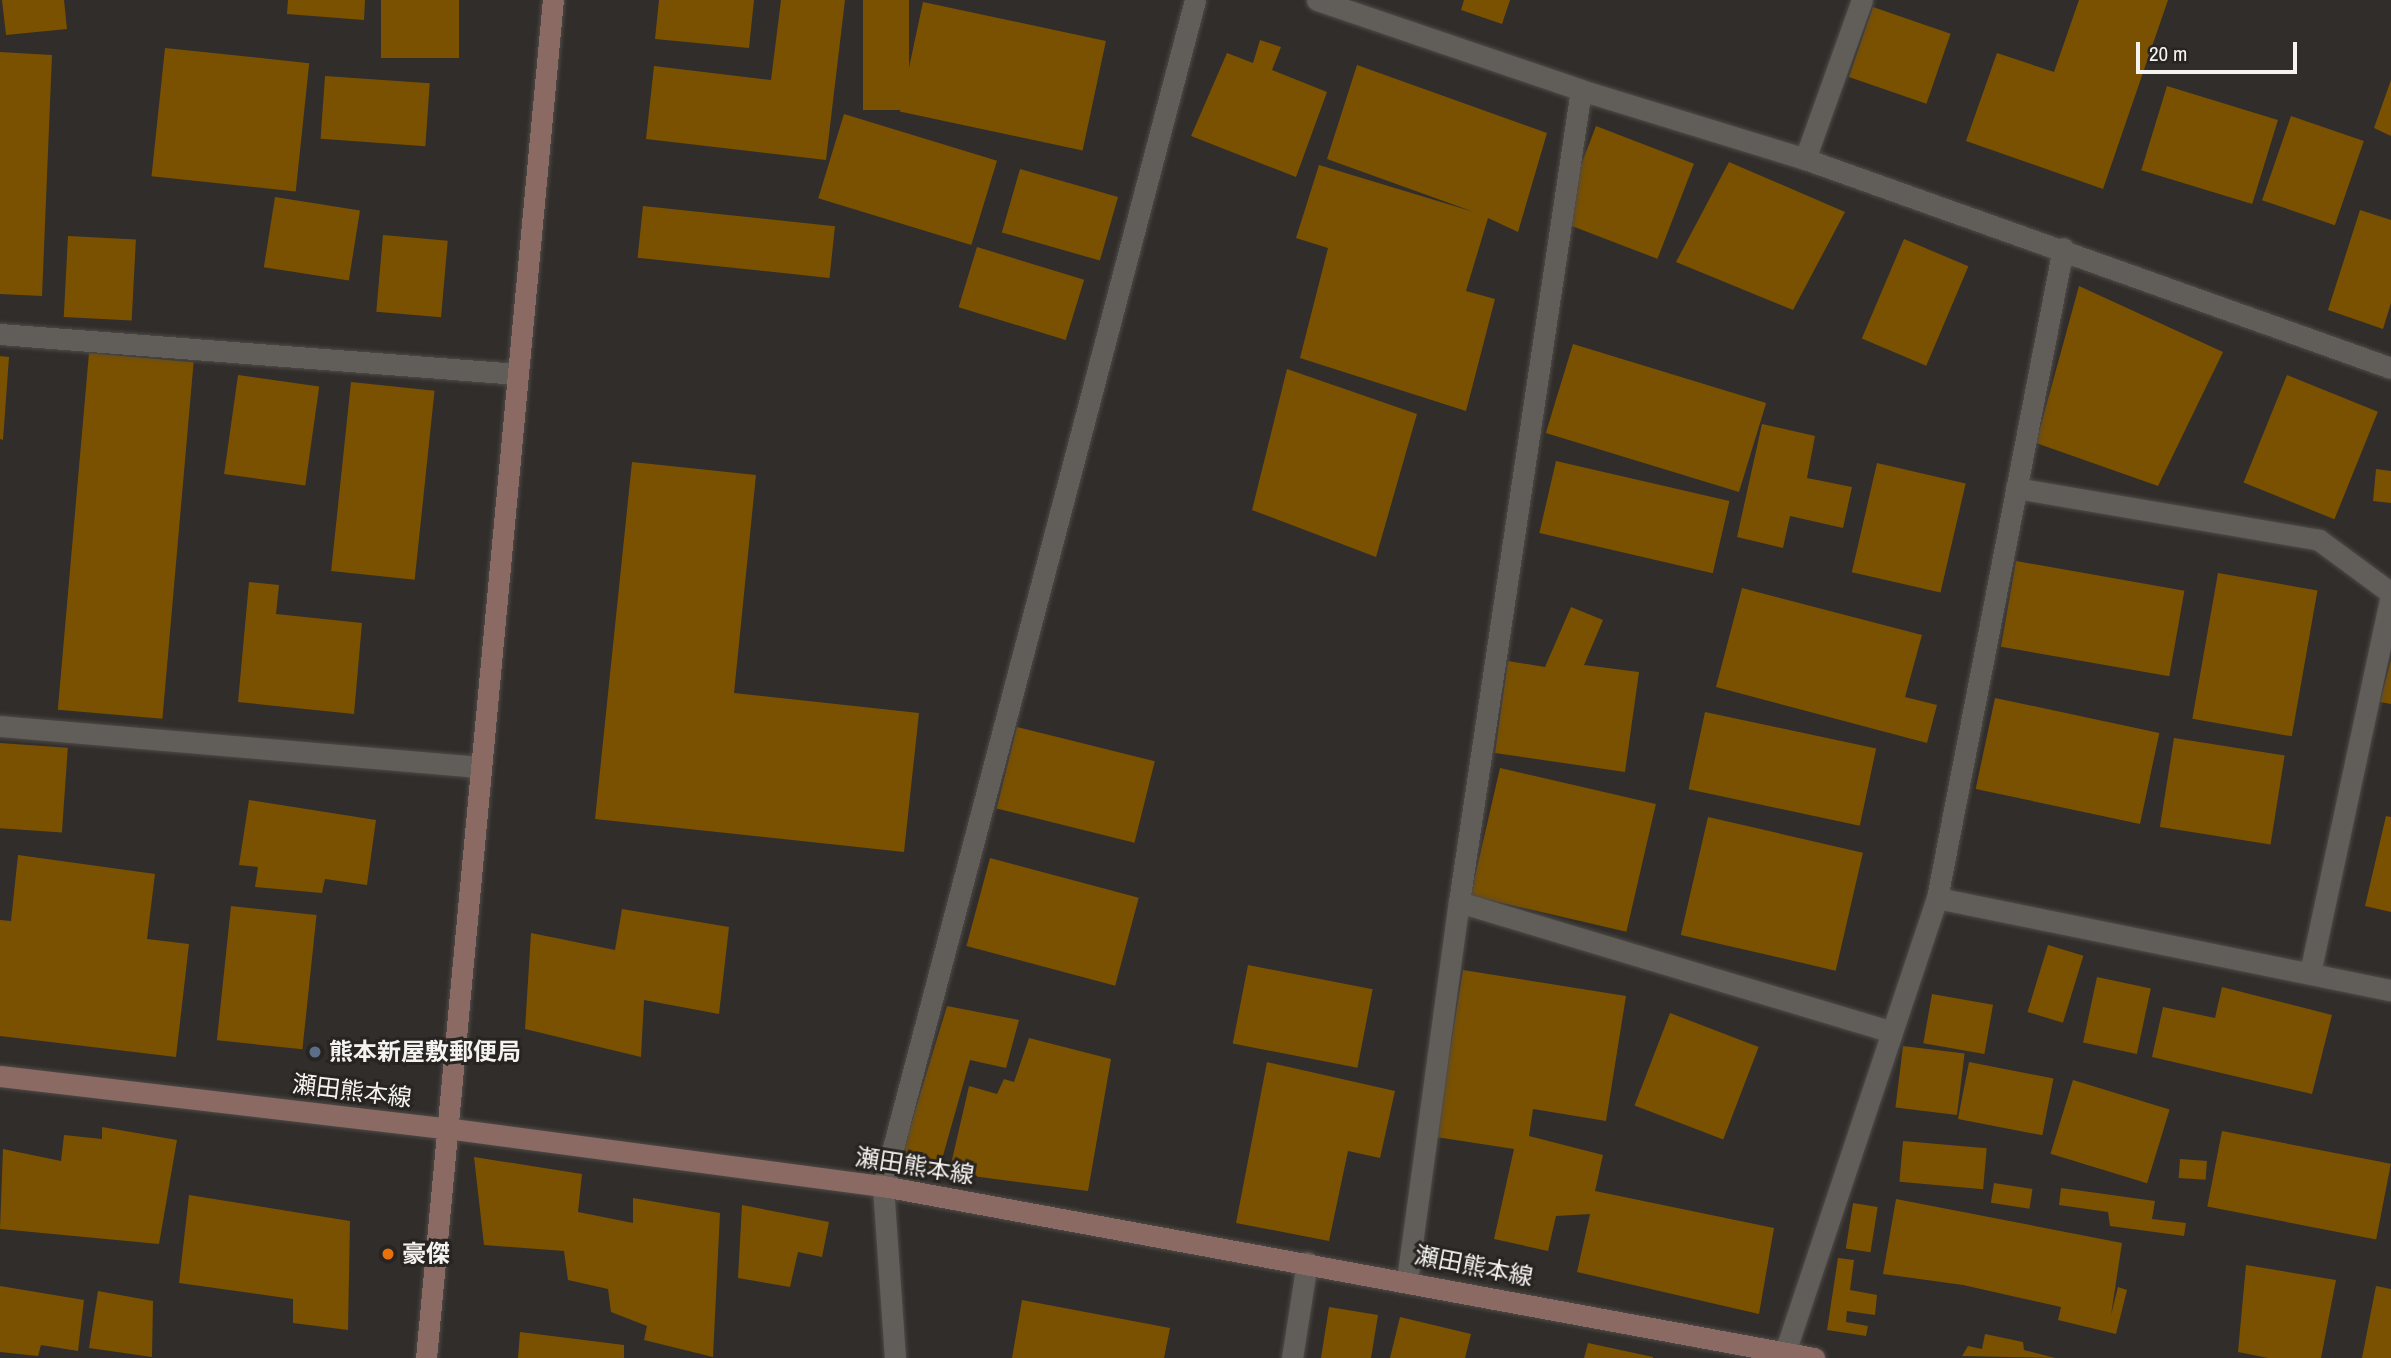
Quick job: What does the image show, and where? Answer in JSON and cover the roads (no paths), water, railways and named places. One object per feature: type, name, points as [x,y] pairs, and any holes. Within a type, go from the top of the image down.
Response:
[{"type":"main road","points":[[426,1358],[553,0]]},
{"type":"main road","name":"瀬田熊本線","points":[[0,1076],[446,1128],[883,1186],[1407,1280],[1783,1355],[1814,1358]]},
{"type":"street","points":[[895,1358],[883,1186],[1195,0]]},
{"type":"street","points":[[1317,0],[1581,90],[1805,159],[2063,248],[2391,368]]},
{"type":"street","points":[[1805,159],[1862,0]]},
{"type":"street","points":[[1407,1280],[1459,902],[1581,90]]},
{"type":"street","points":[[1783,1355],[1937,898],[2063,248]]},
{"type":"street","points":[[0,334],[517,374]]},
{"type":"street","points":[[2016,488],[2319,540],[2391,595],[2310,973]]},
{"type":"street","points":[[0,726],[480,767]]},
{"type":"street","points":[[1937,898],[2391,990]]},
{"type":"street","points":[[1459,902],[1891,1032]]},
{"type":"street","points":[[1292,1358],[1307,1262]]},
{"type":"place","name":"熊本新屋敷郵便局","points":[[315,1052]]},
{"type":"place","name":"豪傑","points":[[388,1254]]}]
